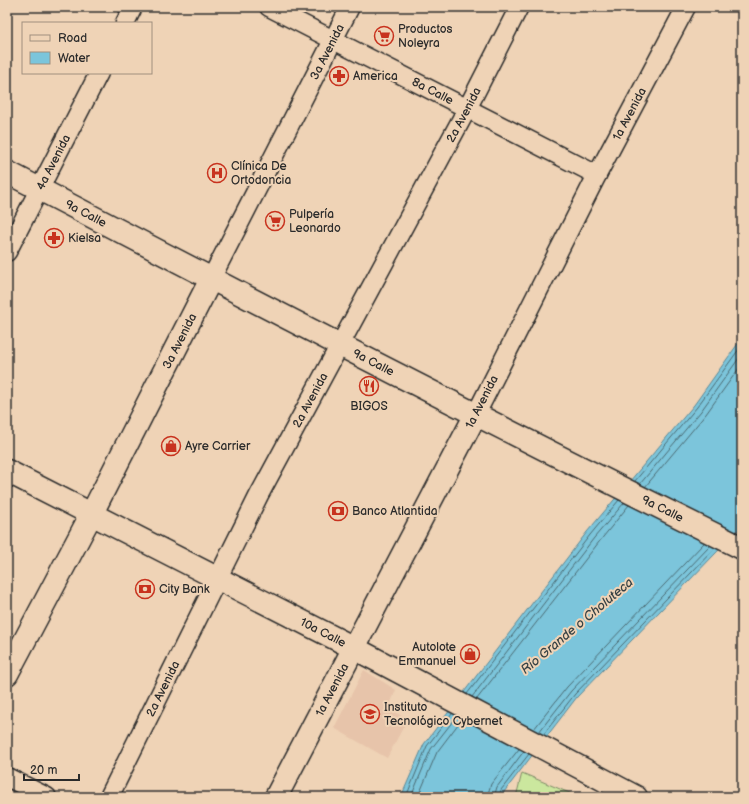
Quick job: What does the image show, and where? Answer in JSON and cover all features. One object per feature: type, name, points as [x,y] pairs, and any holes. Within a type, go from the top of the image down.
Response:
[{"type":"main road","name":"9a Calle","points":[[7,172],[341,345],[742,548]]},
{"type":"main road","name":"3a Avenida","points":[[7,674],[91,515],[212,279]]},
{"type":"main road","name":"1a Avenida","points":[[276,797],[476,414]]},
{"type":"main road","name":"10a Calle","points":[[7,471],[424,684],[636,797]]},
{"type":"street","points":[[126,22],[133,7]]},
{"type":"street","name":"8a Calle","points":[[269,7],[597,175]]},
{"type":"street","name":"3a Avenida","points":[[212,279],[350,7]]},
{"type":"street","name":"2a Avenida","points":[[109,797],[259,495],[341,345],[519,7]]},
{"type":"street","name":"1a Avenida","points":[[476,414],[597,175],[686,7]]},
{"type":"street","name":"4a Avenida","points":[[7,252],[98,74]]},
{"type":"street","points":[[7,777],[47,797]]},
{"type":"shaded area","name":"Instituto Tecnológico Cybernet","points":[[364,670],[396,690],[389,707],[407,720],[387,758],[334,728]]},
{"type":"green space","points":[[522,773],[579,797],[516,797]]},
{"type":"water","name":"Río Grande o Choluteca","points":[[742,338],[742,526],[577,697],[504,792],[502,797],[401,797],[424,744],[587,532],[694,405]]},
{"type":"place","name":"Productos Noleyra","points":[[384,36]]},
{"type":"place","name":"America","points":[[339,76]]},
{"type":"place","name":"Clínica De Ortodoncia","points":[[217,173]]},
{"type":"place","name":"Pulpería Leonardo","points":[[275,221]]},
{"type":"place","name":"Kielsa","points":[[54,238]]},
{"type":"place","name":"BIGOS","points":[[369,386]]},
{"type":"place","name":"Ayre Carrier","points":[[171,446]]},
{"type":"place","name":"Banco Atlantida","points":[[338,511]]},
{"type":"place","name":"City Bank","points":[[145,589]]},
{"type":"place","name":"Autolote Emmanuel","points":[[470,654]]},
{"type":"place","name":"Instituto Tecnológico Cybernet","points":[[370,714]]}]
